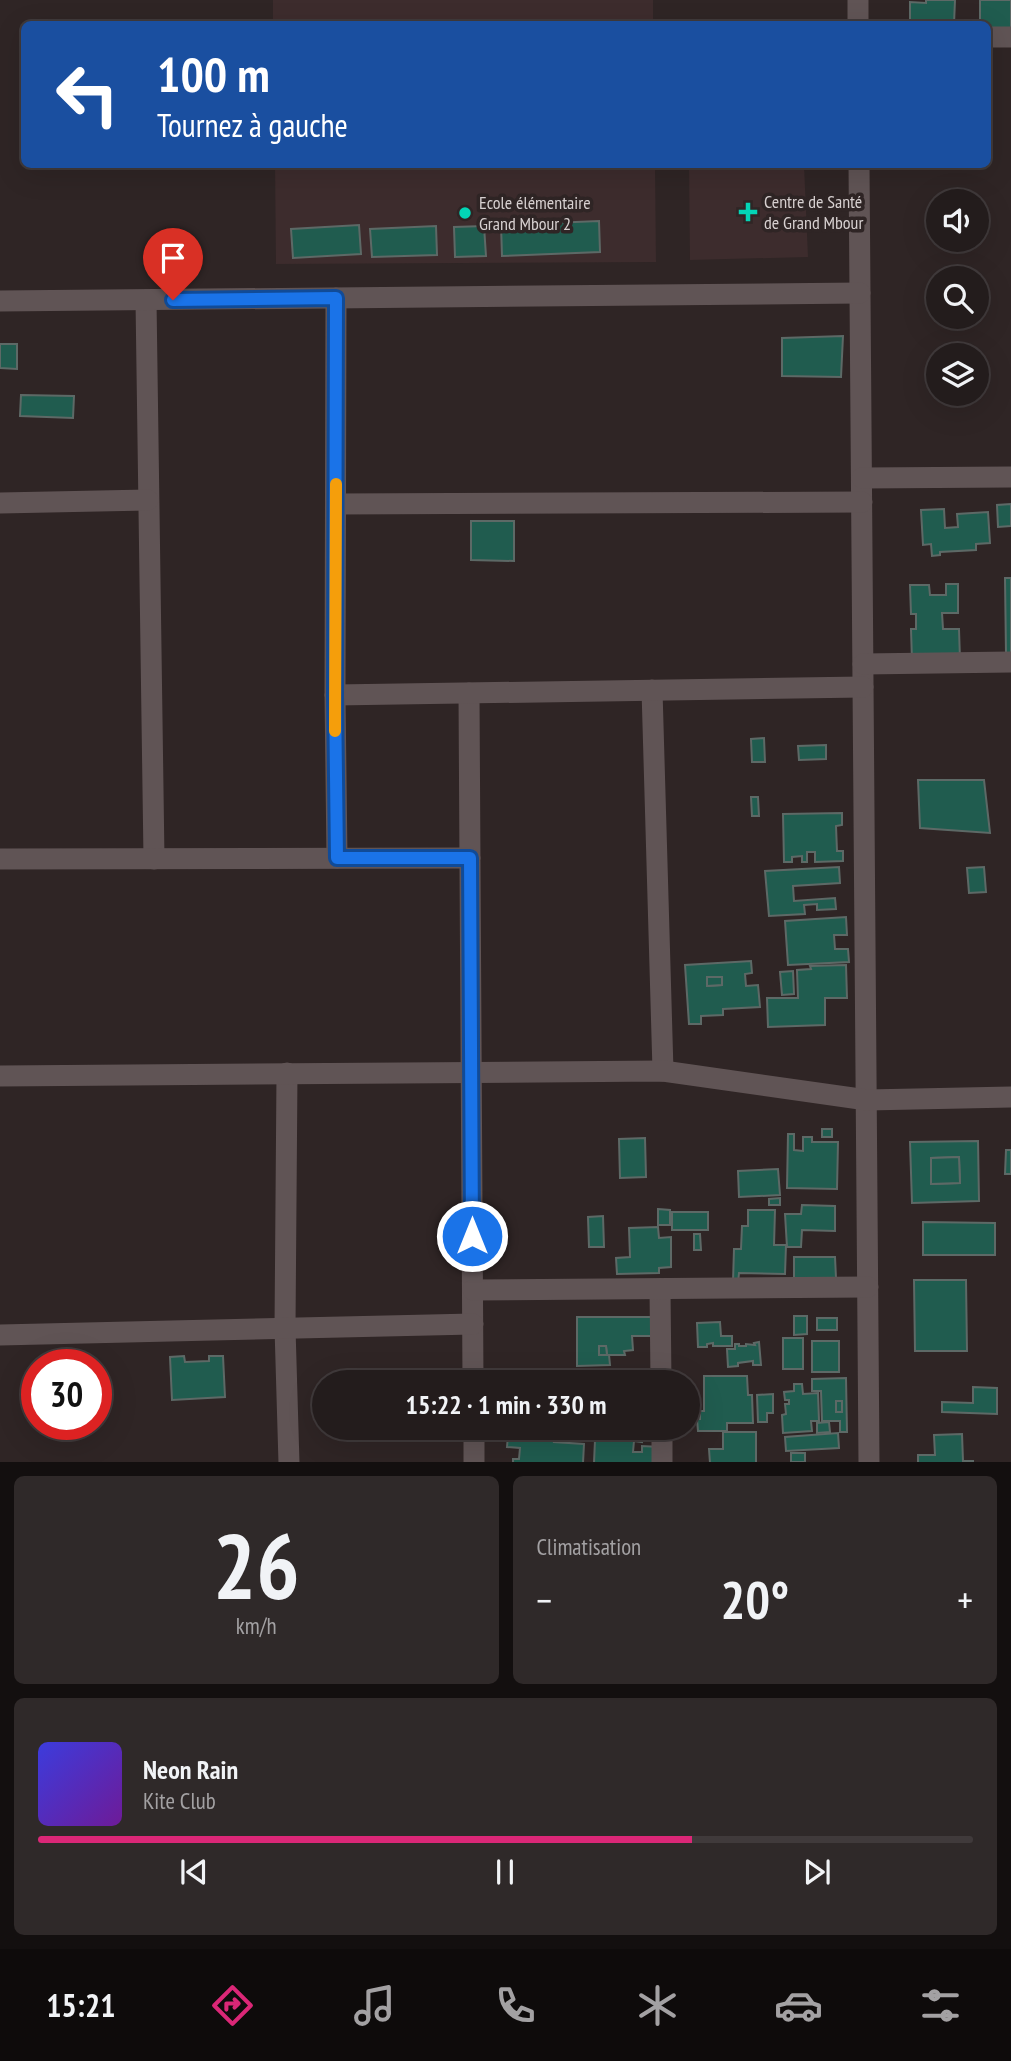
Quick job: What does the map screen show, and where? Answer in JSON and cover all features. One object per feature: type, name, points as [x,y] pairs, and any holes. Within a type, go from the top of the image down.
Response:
[{"type":"street","points":[[858,0],[858,21]]},
{"type":"street","points":[[991,37],[1011,37]]},
{"type":"street","points":[[859,168],[869,1462]]},
{"type":"street","points":[[0,301],[860,293]]},
{"type":"street","points":[[336,298],[337,858]]},
{"type":"street","points":[[146,300],[154,859]]},
{"type":"street","points":[[862,478],[1011,477]]},
{"type":"street","points":[[0,503],[148,500]]},
{"type":"street","points":[[336,504],[862,502]]},
{"type":"street","points":[[863,664],[1011,662]]},
{"type":"street","points":[[335,695],[863,687]]},
{"type":"street","points":[[652,690],[663,1070]]},
{"type":"street","points":[[469,693],[473,1370]]},
{"type":"street","points":[[0,859],[470,858]]},
{"type":"street","points":[[0,1076],[663,1070],[867,1100],[1011,1097]]},
{"type":"street","points":[[287,1073],[285,1328],[289,1462]]},
{"type":"street","points":[[473,1290],[868,1287]]},
{"type":"street","points":[[660,1289],[661,1370]]},
{"type":"street","points":[[0,1335],[473,1324]]},
{"type":"street","points":[[474,1440],[474,1462]]},
{"type":"street","points":[[662,1440],[662,1462]]},
{"type":"shaded area","points":[[273,0],[653,0],[653,21],[273,21]]},
{"type":"shaded area","name":"Ecole élémentaire Grand Mbour 2","points":[[275,168],[655,168],[656,262],[276,264]]},
{"type":"shaded area","name":"Centre de Santé de Grand Mbour","points":[[689,168],[804,168],[808,257],[690,260]]},
{"type":"building","points":[[926,0],[955,0],[954,21],[910,21],[910,2],[926,3]]},
{"type":"building","points":[[980,0],[1011,0],[1011,30],[991,30],[991,21],[980,21]]},
{"type":"building","points":[[599,221],[600,252],[502,256],[501,225]]},
{"type":"building","points":[[359,225],[361,254],[293,258],[291,229]]},
{"type":"building","points":[[436,226],[437,255],[372,257],[370,229]]},
{"type":"building","points":[[484,226],[486,256],[455,257],[454,227]]},
{"type":"building","points":[[843,336],[841,377],[782,376],[782,338]]},
{"type":"building","points":[[0,344],[17,344],[17,369],[0,368]]},
{"type":"building","points":[[21,395],[74,396],[73,418],[20,416]]},
{"type":"building","points":[[1011,504],[1011,526],[998,527],[997,505]]},
{"type":"building","points":[[944,509],[945,528],[958,527],[957,514],[988,512],[990,543],[976,544],[976,550],[940,552],[940,555],[932,556],[931,544],[923,545],[921,510]]},
{"type":"building","points":[[471,521],[514,521],[514,561],[471,560]]},
{"type":"building","points":[[1005,578],[1011,578],[1011,654],[1006,654]]},
{"type":"building","points":[[946,584],[958,584],[958,613],[942,613],[943,629],[959,629],[960,660],[912,661],[911,629],[916,629],[916,614],[911,614],[910,585],[929,585],[930,595],[946,595]]},
{"type":"building","points":[[764,738],[765,762],[752,762],[751,739]]},
{"type":"building","points":[[826,745],[826,759],[799,760],[798,746]]},
{"type":"building","points":[[918,780],[984,780],[990,833],[920,828]]},
{"type":"building","points":[[751,797],[758,797],[759,816],[752,816]]},
{"type":"building","points":[[842,813],[842,825],[836,826],[837,851],[843,851],[843,861],[815,862],[815,852],[807,852],[807,862],[802,862],[802,856],[792,857],[792,862],[784,862],[783,814]]},
{"type":"building","points":[[839,867],[840,883],[793,886],[794,901],[835,898],[836,909],[817,910],[817,904],[804,905],[805,914],[769,916],[765,871]]},
{"type":"building","points":[[984,867],[986,892],[969,893],[967,868]]},
{"type":"building","points":[[846,917],[847,935],[834,935],[835,949],[848,949],[849,962],[788,965],[785,921]]},
{"type":"building","points":[[751,961],[752,973],[745,974],[746,986],[758,985],[760,1007],[723,1009],[723,1015],[701,1016],[701,1024],[689,1024],[685,965]],"holes":[[[707,977],[722,977],[722,985],[707,986]]]},
{"type":"building","points":[[846,965],[847,998],[825,998],[825,1025],[768,1027],[767,998],[798,998],[797,970],[811,969],[810,966]]},
{"type":"building","points":[[793,971],[794,994],[782,995],[780,972]]},
{"type":"building","points":[[707,977],[722,977],[722,985],[707,986]]},
{"type":"building","points":[[822,1129],[832,1129],[832,1137],[822,1137]]},
{"type":"building","points":[[788,1134],[794,1134],[794,1150],[803,1151],[803,1137],[812,1137],[812,1142],[838,1142],[837,1189],[787,1188]]},
{"type":"building","points":[[645,1138],[646,1177],[620,1178],[619,1139]]},
{"type":"building","points":[[978,1141],[979,1201],[912,1203],[910,1142]],"holes":[[[959,1157],[960,1183],[931,1184],[931,1158]]]},
{"type":"building","points":[[1006,1150],[1011,1150],[1011,1174],[1005,1174]]},
{"type":"building","points":[[959,1157],[960,1183],[931,1184],[931,1158]]},
{"type":"building","points":[[778,1169],[780,1195],[739,1197],[738,1171]]},
{"type":"building","points":[[780,1198],[780,1205],[769,1205],[769,1199]]},
{"type":"building","points":[[802,1205],[835,1206],[835,1231],[802,1230],[801,1247],[787,1247],[785,1214],[801,1214]]},
{"type":"building","points":[[658,1209],[670,1210],[670,1225],[658,1225]]},
{"type":"building","points":[[748,1210],[775,1210],[774,1245],[786,1245],[785,1274],[739,1273],[738,1283],[733,1282],[734,1249],[741,1249],[742,1226],[748,1226]]},
{"type":"building","points":[[672,1212],[708,1212],[708,1230],[672,1230]]},
{"type":"building","points":[[603,1216],[604,1247],[589,1247],[588,1217]]},
{"type":"building","points":[[923,1222],[995,1223],[995,1255],[923,1255]]},
{"type":"building","points":[[658,1227],[659,1238],[671,1237],[671,1267],[659,1268],[659,1273],[617,1274],[616,1258],[630,1257],[629,1228]]},
{"type":"building","points":[[694,1234],[700,1234],[701,1250],[694,1250]]},
{"type":"building","points":[[794,1257],[835,1257],[836,1278],[794,1279]]},
{"type":"building","points":[[914,1280],[966,1280],[967,1351],[915,1351]]},
{"type":"building","points":[[794,1316],[807,1316],[807,1334],[794,1335]]},
{"type":"building","points":[[577,1317],[654,1317],[654,1336],[632,1336],[633,1350],[624,1351],[625,1355],[609,1355],[610,1365],[577,1366]],"holes":[[[599,1346],[606,1346],[607,1355],[599,1355]]]},
{"type":"building","points":[[817,1318],[837,1318],[837,1330],[817,1330]]},
{"type":"building","points":[[720,1322],[721,1336],[732,1336],[732,1346],[713,1346],[713,1343],[707,1344],[707,1347],[698,1347],[697,1323]]},
{"type":"building","points":[[783,1338],[803,1338],[803,1369],[783,1369]]},
{"type":"building","points":[[812,1341],[839,1341],[839,1372],[812,1372]]},
{"type":"building","points":[[759,1342],[761,1365],[753,1365],[753,1361],[728,1367],[727,1349],[735,1349],[735,1344],[746,1346]]},
{"type":"building","points":[[599,1346],[606,1346],[607,1355],[599,1355]]},
{"type":"building","points":[[184,1356],[185,1362],[209,1361],[209,1356],[223,1356],[225,1397],[172,1400],[170,1357]]},
{"type":"building","points":[[704,1376],[747,1376],[748,1395],[752,1395],[753,1423],[727,1423],[727,1431],[700,1431],[700,1411],[704,1411]]},
{"type":"building","points":[[846,1378],[847,1432],[840,1432],[840,1421],[822,1421],[821,1391],[812,1391],[812,1379]],"holes":[[[836,1401],[842,1401],[842,1412],[836,1412]]]},
{"type":"building","points":[[794,1384],[802,1384],[803,1394],[818,1393],[819,1421],[811,1421],[812,1431],[783,1433],[782,1415],[786,1414],[785,1404],[789,1404],[789,1400],[785,1400],[784,1392],[794,1391]]},
{"type":"building","points":[[973,1387],[997,1388],[997,1414],[942,1412],[942,1402],[973,1403]]},
{"type":"building","points":[[773,1394],[773,1413],[767,1413],[767,1422],[758,1422],[757,1395]]},
{"type":"building","points":[[836,1401],[842,1401],[842,1412],[836,1412]]},
{"type":"building","points":[[829,1422],[830,1432],[817,1433],[817,1423]]},
{"type":"building","points":[[723,1432],[756,1432],[756,1462],[710,1462],[709,1449],[723,1449]]},
{"type":"building","points":[[838,1433],[839,1448],[786,1451],[785,1437]]},
{"type":"building","points":[[962,1434],[963,1461],[973,1462],[918,1462],[918,1455],[935,1455],[934,1435]]},
{"type":"building","points":[[508,1440],[554,1440],[584,1444],[583,1462],[513,1462],[513,1459],[519,1459],[520,1448],[507,1447]]},
{"type":"building","points":[[595,1440],[642,1440],[634,1441],[633,1452],[642,1452],[642,1446],[660,1447],[656,1462],[594,1462]]},
{"type":"building","points":[[791,1453],[805,1453],[805,1462],[791,1462]]},
{"type":"slow traffic","points":[[335,731],[336,484]]},
{"type":"place","name":"Centre de Santé de Grand Mbour","points":[[748,212]]},
{"type":"place","name":"Ecole élémentaire Grand Mbour 2","points":[[465,213]]},
{"type":"route","points":[[173,300],[336,298],[337,858],[470,858],[472,1236]]}]
